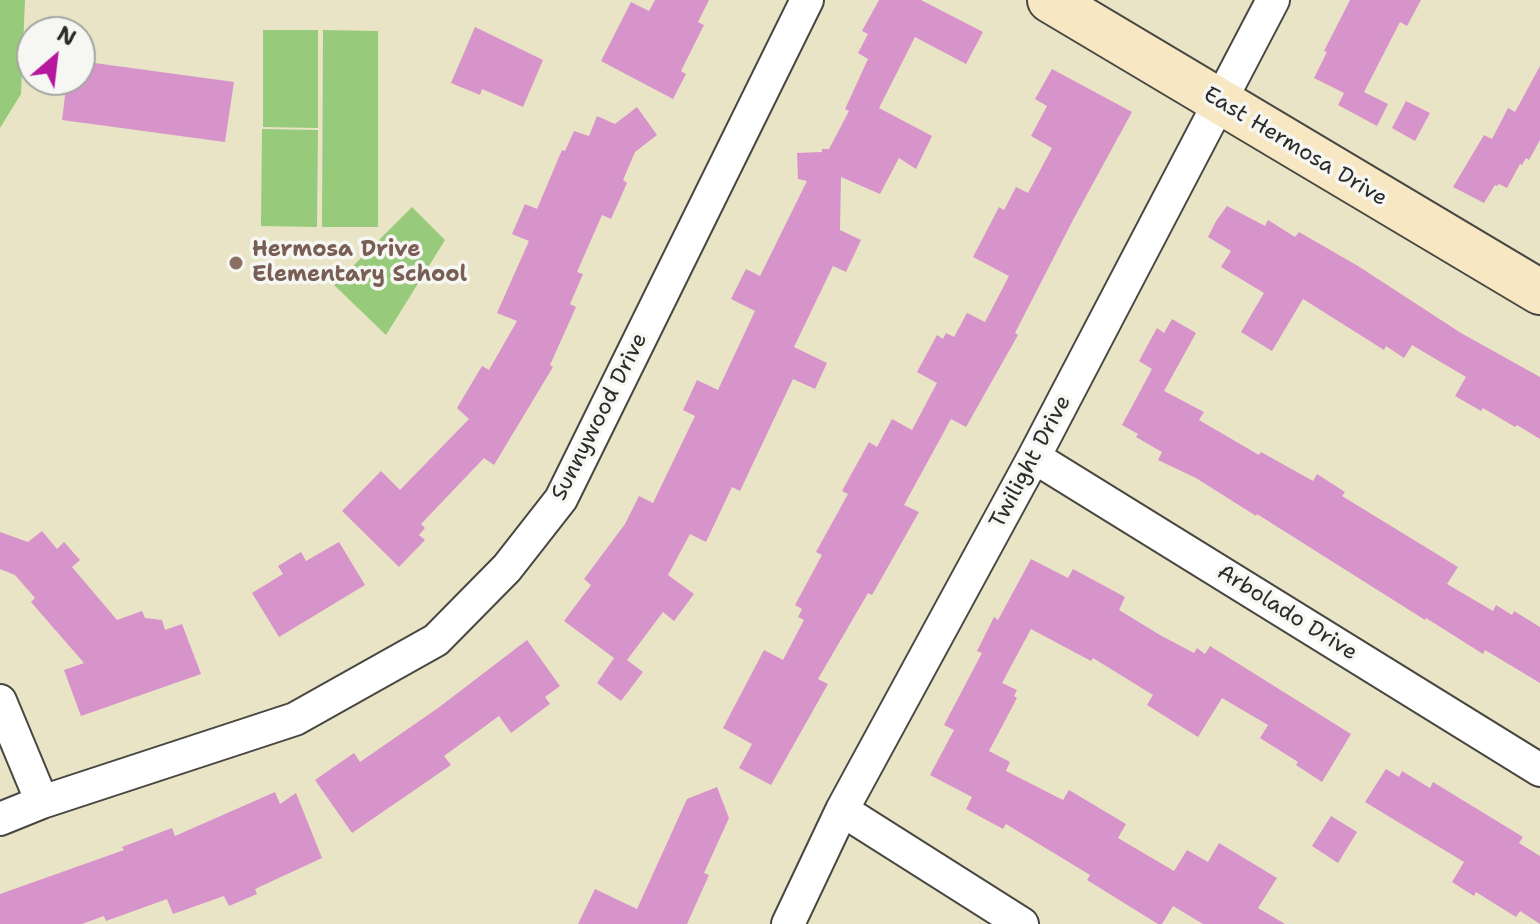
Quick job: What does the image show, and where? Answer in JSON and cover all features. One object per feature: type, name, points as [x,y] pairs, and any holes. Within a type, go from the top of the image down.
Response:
[{"type":"street","name":"Sunnywood Drive","points":[[0,819],[42,802],[295,719],[436,640],[507,568],[561,499],[807,0]]},
{"type":"street","name":"East Hermosa Drive","points":[[1050,0],[1540,292]]},
{"type":"street","name":"Twilight Drive","points":[[788,924],[842,810],[1034,457],[1273,0]]},
{"type":"street","name":"Arbolado Drive","points":[[1034,457],[1540,770]]},
{"type":"street","points":[[0,701],[42,802]]},
{"type":"street","points":[[842,810],[1022,924]]},
{"type":"green space","points":[[0,0],[25,0],[24,16],[16,16],[16,96],[20,96],[0,128]]},
{"type":"green space","points":[[263,30],[318,30],[318,128],[263,127]]},
{"type":"green space","points":[[323,30],[378,31],[378,227],[322,227]]},
{"type":"green space","points":[[262,129],[318,130],[317,227],[261,226]]},
{"type":"green space","points":[[412,207],[445,240],[386,335],[334,285]]},
{"type":"building","points":[[655,0],[709,0],[698,22],[704,25],[681,71],[686,74],[673,99],[601,61],[631,2],[649,11]]},
{"type":"building","points":[[879,0],[921,0],[983,32],[966,64],[915,37],[879,108],[932,136],[916,169],[899,158],[880,194],[841,177],[840,230],[861,240],[846,272],[833,266],[794,347],[827,363],[815,389],[793,379],[740,491],[732,487],[706,542],[690,534],[668,575],[694,594],[674,621],[663,612],[627,660],[643,672],[621,701],[597,683],[614,658],[564,621],[591,585],[584,579],[625,524],[639,496],[653,503],[695,416],[683,410],[697,380],[718,390],[755,311],[731,299],[746,269],[760,276],[807,181],[798,179],[797,153],[829,149],[849,111],[845,109],[868,59],[858,53],[868,34],[862,31]]},
{"type":"building","points":[[1350,0],[1421,0],[1407,26],[1400,22],[1364,92],[1388,104],[1377,126],[1338,105],[1344,93],[1314,78]]},
{"type":"building","points":[[475,27],[543,60],[523,107],[482,89],[480,95],[451,83]]},
{"type":"building","points":[[96,63],[234,82],[225,142],[62,120],[65,96],[96,96]]},
{"type":"building","points":[[1540,66],[1540,140],[1529,160],[1526,158],[1520,164],[1507,188],[1495,185],[1484,203],[1453,187],[1484,135],[1492,139],[1508,108],[1515,112]]},
{"type":"building","points":[[1052,69],[1132,112],[1015,333],[1018,335],[966,427],[951,419],[904,505],[919,512],[872,595],[868,593],[818,679],[828,684],[771,785],[739,768],[752,744],[723,728],[764,650],[783,660],[804,620],[798,617],[802,609],[795,605],[822,555],[816,552],[848,494],[842,491],[869,442],[877,447],[892,419],[912,430],[937,383],[917,372],[937,335],[943,339],[946,333],[954,337],[967,313],[985,322],[1009,276],[973,257],[999,207],[1004,210],[1016,187],[1028,193],[1052,148],[1031,136],[1047,106],[1035,99]]},
{"type":"building","points":[[1406,101],[1430,113],[1415,141],[1392,128]]},
{"type":"building","points":[[637,107],[657,135],[635,152],[623,180],[627,183],[611,219],[602,215],[577,272],[583,274],[570,304],[576,307],[550,365],[553,367],[494,465],[484,458],[421,524],[425,528],[419,535],[425,540],[399,567],[342,511],[381,471],[400,490],[469,419],[457,408],[482,366],[489,370],[517,321],[497,313],[529,241],[512,234],[525,204],[537,209],[562,150],[565,151],[574,131],[589,136],[597,116],[615,124]]},
{"type":"building","points":[[1227,206],[1265,226],[1268,220],[1295,237],[1299,232],[1461,333],[1540,377],[1540,439],[1455,396],[1466,377],[1412,345],[1404,358],[1386,346],[1384,350],[1303,299],[1272,351],[1241,332],[1264,293],[1221,267],[1231,251],[1208,237]]},
{"type":"building","points":[[1172,319],[1196,333],[1164,391],[1204,412],[1199,420],[1259,455],[1261,452],[1313,481],[1317,474],[1345,492],[1342,496],[1458,567],[1447,584],[1493,611],[1496,605],[1512,615],[1514,611],[1540,627],[1540,683],[1485,650],[1483,654],[1257,514],[1158,460],[1162,452],[1122,425],[1152,369],[1139,361],[1157,328],[1164,333]]},
{"type":"building","points":[[42,531],[57,549],[64,542],[80,560],[72,567],[117,620],[142,611],[145,618],[162,620],[165,630],[182,624],[201,674],[81,716],[64,670],[84,663],[31,602],[35,598],[15,575],[0,569],[0,532],[28,542]]},
{"type":"building","points":[[339,542],[365,585],[279,637],[252,593],[283,574],[278,566],[301,552],[306,561]]},
{"type":"building","points":[[1031,559],[1068,578],[1073,569],[1125,597],[1119,610],[1160,635],[1194,653],[1197,648],[1205,654],[1210,646],[1351,734],[1322,782],[1296,765],[1298,762],[1260,738],[1268,725],[1222,698],[1198,737],[1147,705],[1153,695],[1093,658],[1091,661],[1031,629],[1002,683],[1017,690],[1014,696],[1017,698],[989,751],[1010,762],[1006,771],[1063,800],[1069,790],[1126,824],[1118,838],[1174,871],[1187,850],[1208,862],[1219,843],[1277,878],[1258,908],[1285,924],[1203,924],[1173,906],[1162,924],[1158,924],[1087,880],[1090,875],[1006,824],[1003,829],[966,809],[972,797],[930,775],[954,730],[944,725],[982,653],[977,651],[994,617],[998,620]]},
{"type":"building","points":[[527,640],[560,686],[545,697],[550,704],[511,733],[499,716],[444,756],[451,765],[352,833],[315,780],[354,753],[360,762],[438,708]]},
{"type":"building","points":[[1386,769],[1399,777],[1402,771],[1430,788],[1433,782],[1523,837],[1519,843],[1540,856],[1540,924],[1520,911],[1516,917],[1476,892],[1474,896],[1452,882],[1464,862],[1365,802]]},
{"type":"building","points":[[717,787],[729,818],[704,873],[709,875],[687,924],[578,924],[595,889],[637,909],[687,799]]},
{"type":"building","points":[[275,792],[280,804],[296,793],[322,858],[255,889],[257,894],[229,906],[224,896],[173,914],[167,899],[106,921],[104,916],[82,924],[0,924],[0,894],[124,850],[122,847],[172,828],[175,836]]},
{"type":"building","points":[[1331,816],[1357,832],[1338,863],[1312,846]]},
{"type":"place","name":"Hermosa Drive Elementary School","points":[[236,263]]}]
